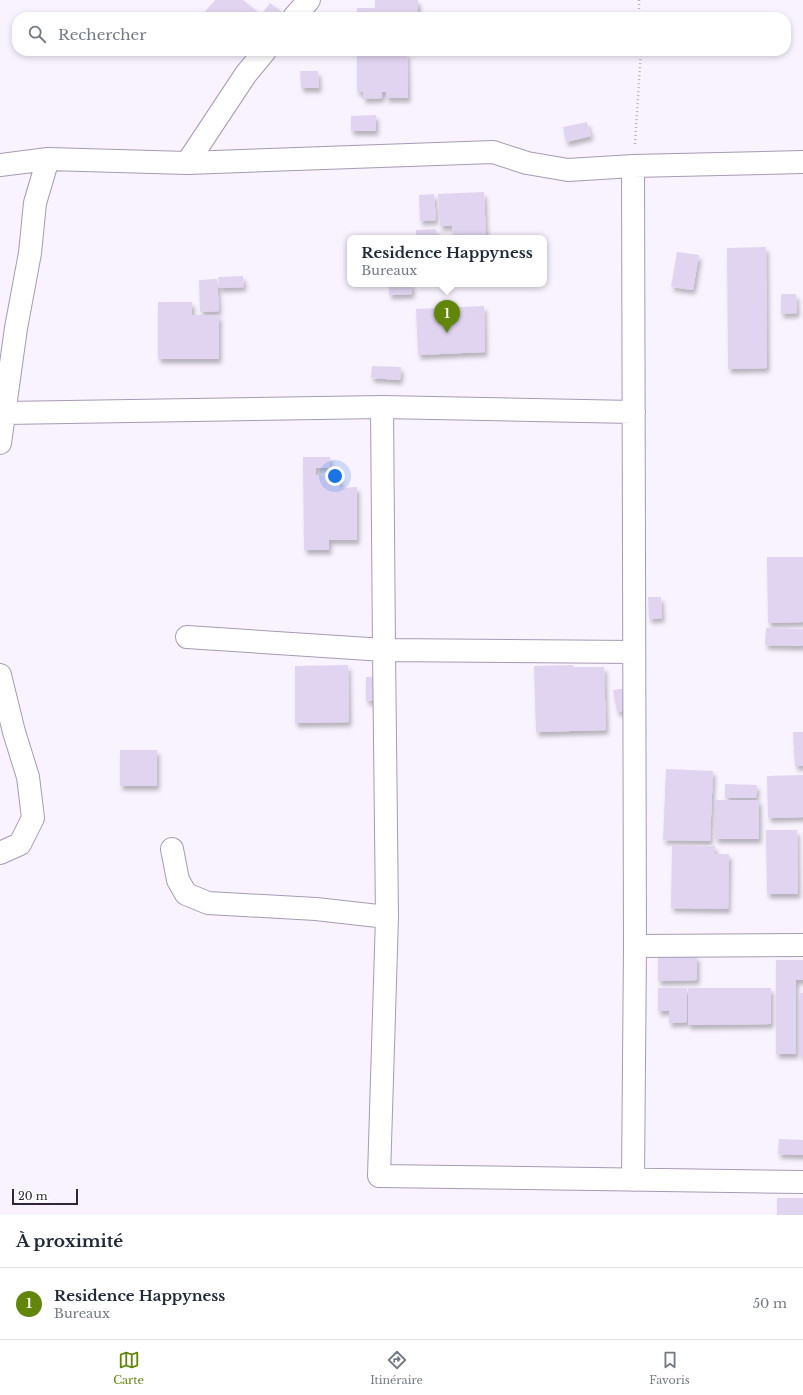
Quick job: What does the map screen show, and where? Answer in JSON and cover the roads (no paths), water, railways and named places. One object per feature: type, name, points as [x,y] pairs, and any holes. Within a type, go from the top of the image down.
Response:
[{"type":"street","points":[[298,12],[309,0]]},
{"type":"street","points":[[187,163],[246,74],[261,56]]},
{"type":"street","points":[[0,165],[48,159],[187,163],[493,152],[527,163],[568,170],[633,166],[803,162]]},
{"type":"street","points":[[0,443],[16,328],[30,254],[35,203],[48,159]]},
{"type":"street","points":[[633,166],[635,946],[633,1180]]},
{"type":"street","points":[[5,413],[382,407],[634,412]]},
{"type":"street","points":[[382,407],[387,917],[379,1176],[803,1182]]},
{"type":"street","points":[[187,637],[384,650],[634,652]]},
{"type":"street","points":[[0,674],[14,732],[28,777],[33,818],[20,844],[0,853]]},
{"type":"street","points":[[172,849],[178,880],[186,894],[208,902],[316,909],[387,917]]},
{"type":"street","points":[[635,946],[803,945]]},
{"type":"place","name":"Residence Happyness","points":[[447,333]]}]
